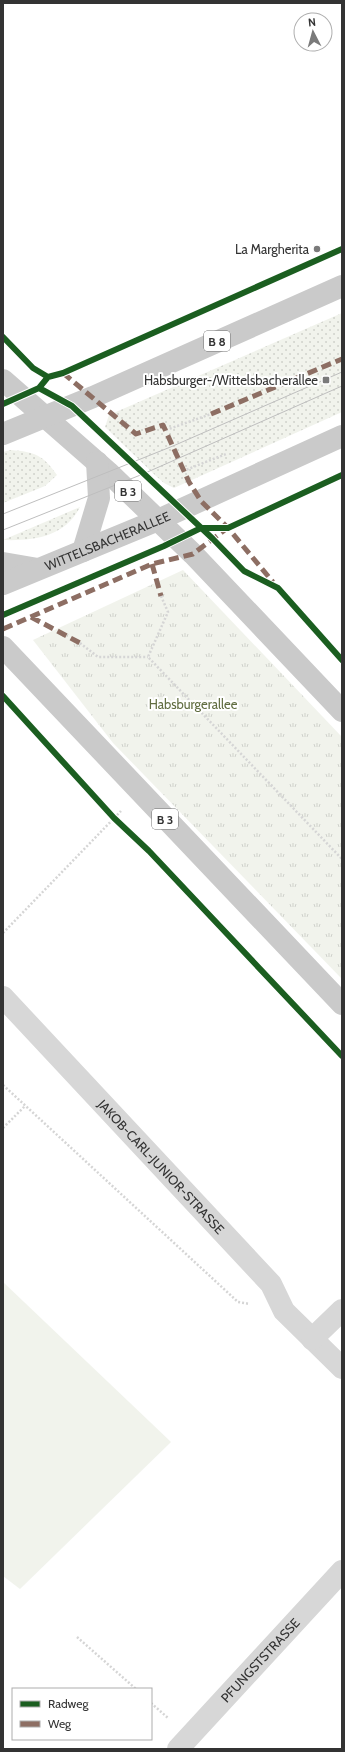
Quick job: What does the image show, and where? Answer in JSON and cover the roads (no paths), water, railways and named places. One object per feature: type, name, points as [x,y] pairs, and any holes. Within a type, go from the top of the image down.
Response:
[{"type":"main road","name":"B 8","points":[[45,417],[342,286]]},
{"type":"main road","name":"B 3","points":[[3,380],[97,462],[193,554],[342,711]]},
{"type":"main road","points":[[3,434],[45,417]]},
{"type":"main road","name":"WITTELSBACHERALLEE","points":[[3,584],[158,520],[342,436]]},
{"type":"main road","points":[[83,551],[99,498],[97,462]]},
{"type":"main road","points":[[3,563],[38,569]]},
{"type":"main road","name":"B 3","points":[[3,647],[342,1004]]},
{"type":"street","name":"JAKOB-CARL-JUNIOR-STRASSE","points":[[3,997],[271,1284],[284,1311],[312,1339]]},
{"type":"street","points":[[342,1310],[312,1339],[342,1368]]},
{"type":"street","name":"PFUNGSTSTRASSE","points":[[178,1749],[342,1571]]},
{"type":"tram line","points":[[3,514],[173,446],[342,372]]},
{"type":"tram line","points":[[3,530],[143,474],[342,386]]},
{"type":"place","name":"La Margherita","points":[[317,249]]},
{"type":"place","name":"Habsburger-/Wittelsbacherallee","points":[[326,380]]},
{"type":"park label","name":"Habsburgerallee","points":[[193,704]]}]
